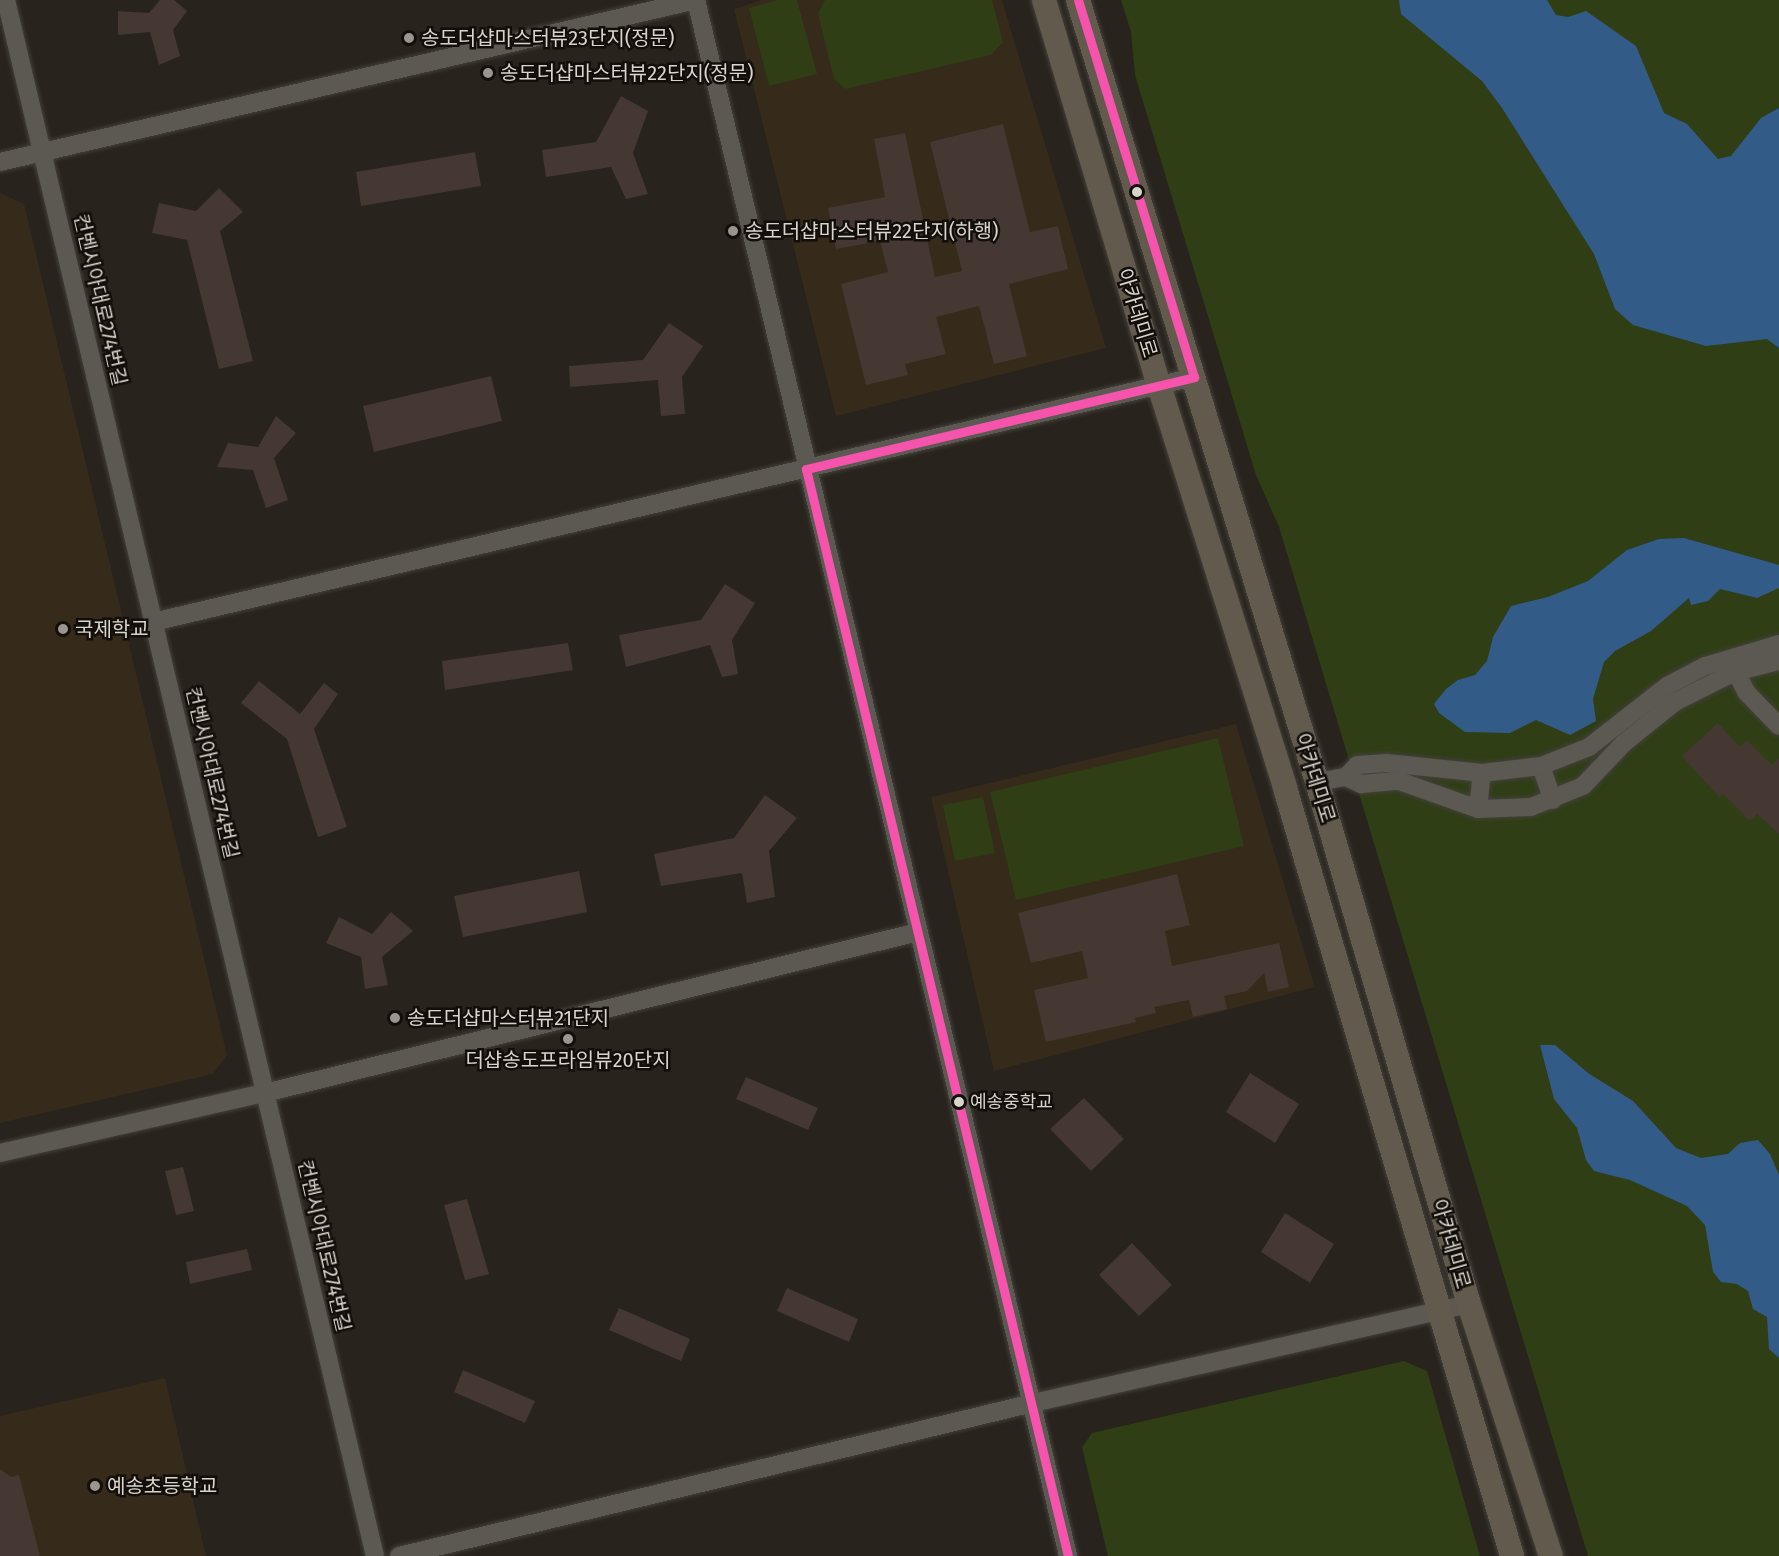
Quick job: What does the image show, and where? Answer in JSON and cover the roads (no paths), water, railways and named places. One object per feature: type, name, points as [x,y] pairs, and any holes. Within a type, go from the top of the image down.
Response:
[{"type":"main road","name":"아카데미로","points":[[1044,0],[1159,385],[1285,788],[1512,1556]]},
{"type":"main road","name":"아카데미로","points":[[1078,0],[1317,782],[1469,1304],[1551,1556]]},
{"type":"street","name":"컨벤시아대로274번길","points":[[6,0],[375,1556]]},
{"type":"street","points":[[0,162],[696,0],[806,469],[1033,1403],[1068,1556]]},
{"type":"street","points":[[153,622],[1194,377]]},
{"type":"street","points":[[1346,777],[1357,765],[1387,762],[1482,773],[1541,766],[1589,747],[1667,686],[1732,665],[1779,644]]},
{"type":"street","points":[[1317,782],[1346,777],[1361,784],[1399,782],[1420,786],[1478,809],[1511,810],[1553,800],[1583,786],[1624,743],[1675,702],[1732,665],[1779,661]]},
{"type":"street","points":[[1732,665],[1758,708],[1779,726]]},
{"type":"street","points":[[1541,766],[1553,800]]},
{"type":"street","points":[[1478,809],[1482,773]]},
{"type":"street","points":[[0,1153],[265,1093],[918,932]]},
{"type":"street","points":[[399,1556],[1033,1403],[1469,1304]]},
{"type":"water","points":[[1399,0],[1547,0],[1556,15],[1568,17],[1586,11],[1636,46],[1664,113],[1687,124],[1718,159],[1731,156],[1761,118],[1779,108],[1779,348],[1767,339],[1706,346],[1633,325],[1615,309],[1594,254],[1502,108],[1482,81],[1401,14]]},
{"type":"water","points":[[1684,538],[1779,565],[1779,588],[1757,598],[1720,589],[1708,601],[1691,605],[1689,598],[1651,631],[1615,651],[1604,662],[1593,699],[1596,721],[1570,735],[1536,720],[1510,733],[1465,732],[1439,713],[1434,704],[1446,689],[1458,680],[1475,675],[1487,661],[1493,637],[1511,606],[1548,597],[1588,581],[1627,550],[1659,539]]},
{"type":"water","points":[[1540,1045],[1555,1045],[1588,1073],[1633,1101],[1676,1148],[1701,1158],[1728,1154],[1740,1143],[1758,1140],[1770,1154],[1779,1175],[1779,1358],[1769,1349],[1767,1317],[1753,1309],[1748,1291],[1737,1284],[1721,1282],[1713,1272],[1705,1225],[1687,1206],[1630,1180],[1594,1171],[1586,1160],[1577,1128],[1554,1099]]},
{"type":"place","name":"송도더샵마스터뷰23단지(정문)","points":[[409,38]]},
{"type":"place","name":"송도더샵마스터뷰22단지(정문)","points":[[488,73]]},
{"type":"place","name":"송도더샵마스터뷰22단지(하행)","points":[[733,231]]},
{"type":"place","name":"국제학교","points":[[63,629]]},
{"type":"place","name":"송도더샵마스터뷰21단지","points":[[395,1018]]},
{"type":"place","name":"더샵송도프라임뷰20단지","points":[[568,1039]]},
{"type":"place","name":"예송중학교","points":[[959,1102]]},
{"type":"place","name":"예송초등학교","points":[[95,1486]]}]
